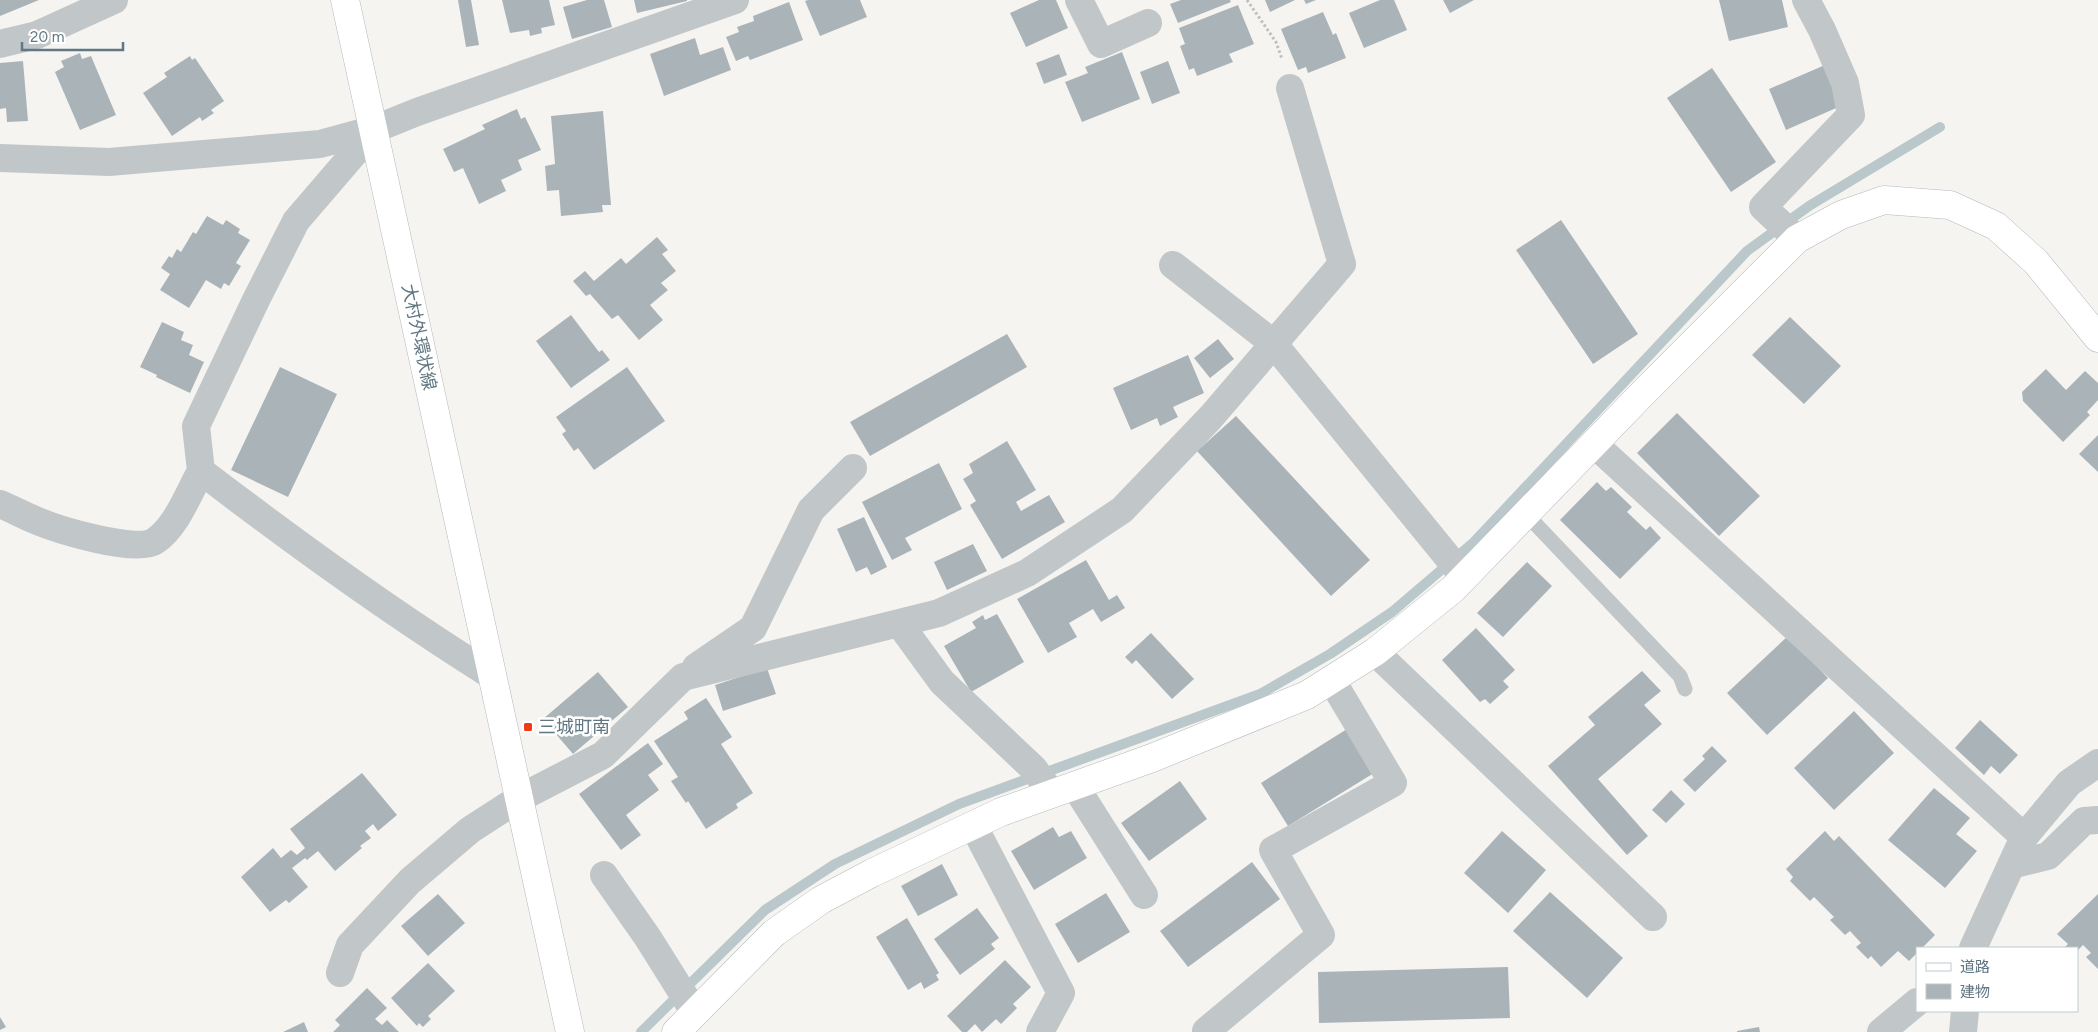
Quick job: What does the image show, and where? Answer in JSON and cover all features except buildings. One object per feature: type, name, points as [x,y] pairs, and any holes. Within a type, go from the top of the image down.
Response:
[{"type":"street","points":[[0,44],[37,35],[114,0]]},
{"type":"street","name":"大村外環状線","points":[[345,0],[570,1032]]},
{"type":"street","points":[[0,158],[109,162],[320,144],[374,129],[416,112],[735,0]]},
{"type":"street","points":[[1079,0],[1101,44],[1148,23]]},
{"type":"street","points":[[1796,238],[1764,208],[1851,115],[1845,83],[1822,30],[1806,0]]},
{"type":"street","points":[[683,677],[940,612],[1027,573],[1122,510],[1211,417],[1342,264],[1290,88]]},
{"type":"street","points":[[0,504],[36,521],[112,543],[132,545],[153,543],[170,526],[201,471],[196,426],[256,300],[296,222],[374,129]]},
{"type":"street","points":[[676,1032],[691,1007],[774,933],[820,900],[872,873],[1001,812],[1152,758],[1307,695],[1375,652],[1453,588],[1796,238],[1841,215],[1884,200],[1950,205],[1996,226],[2036,262],[2098,338]]},
{"type":"street","points":[[1173,265],[1273,343],[1464,576]]},
{"type":"street","points":[[1594,444],[2024,837]]},
{"type":"street","points":[[340,973],[350,945],[410,881],[470,830],[518,799],[603,755],[683,677],[753,628],[811,510],[853,468]]},
{"type":"street","points":[[201,471],[306,550],[410,624],[491,675]]},
{"type":"street","points":[[899,623],[942,682],[1059,791],[1144,895]]},
{"type":"street","points":[[1375,652],[1654,918]]},
{"type":"street","points":[[1206,1030],[1321,935],[1273,850],[1393,783],[1331,679]]},
{"type":"street","points":[[1973,947],[2024,837],[2069,783],[2098,763]]},
{"type":"street","points":[[2011,866],[2048,856],[2084,821],[2098,820]]},
{"type":"street","points":[[973,825],[1061,993],[1040,1032]]},
{"type":"street","points":[[604,875],[648,938],[691,1007]]},
{"type":"street","points":[[1881,1032],[1916,1003]]},
{"type":"street","points":[[1963,1032],[1965,1012]]},
{"type":"lane","points":[[1526,514],[1680,676],[1685,689]]},
{"type":"path","points":[[1247,0],[1276,42],[1290,88]]},
{"type":"waterway","points":[[641,1032],[765,910],[835,864],[959,804],[1260,694],[1330,654],[1392,612],[1474,542],[1747,251],[1809,206],[1940,127]]},
{"type":"place","name":"三城町南","points":[[528,727]]}]
